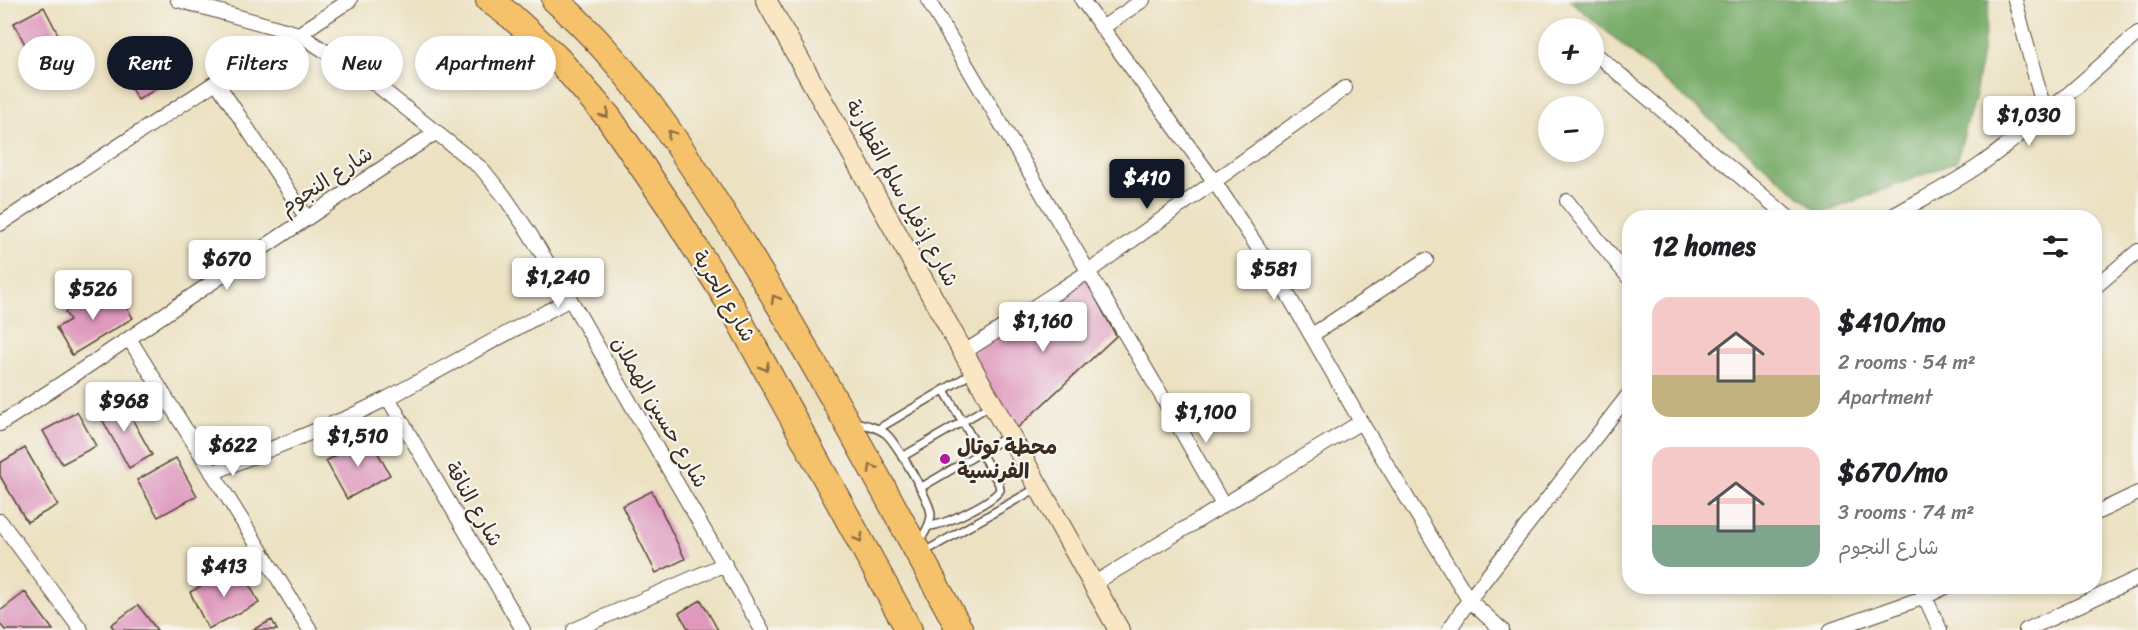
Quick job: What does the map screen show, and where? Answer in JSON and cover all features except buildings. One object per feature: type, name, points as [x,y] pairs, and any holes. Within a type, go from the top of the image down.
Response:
[{"type":"highway","name":"شارع الحرية","points":[[489,0],[511,16],[556,57],[609,118],[670,207],[738,317],[909,630]]},
{"type":"highway","name":"شارع الحرية","points":[[555,0],[585,27],[624,70],[684,152],[759,270],[846,422],[921,543],[960,630]]},
{"type":"street","name":"شارع حسين الهملان","points":[[178,0],[299,33],[378,86],[482,169],[504,196],[570,298],[762,630]]},
{"type":"street","points":[[293,36],[350,0]]},
{"type":"street","name":"شارع إذفيل سالم القطارنة","points":[[766,0],[1119,630]]},
{"type":"street","points":[[928,0],[1163,398],[1223,505]]},
{"type":"street","points":[[1082,0],[1214,182],[1280,281],[1361,422],[1469,600],[1502,630]]},
{"type":"street","points":[[1102,28],[1143,0]]},
{"type":"street","points":[[2015,0],[2045,113]]},
{"type":"street","points":[[1905,210],[1932,196],[1979,165],[2045,113],[2138,33]]},
{"type":"street","points":[[1604,61],[1781,210]]},
{"type":"street","points":[[963,353],[1088,272],[1345,88]]},
{"type":"street","points":[[0,224],[206,90]]},
{"type":"street","points":[[222,90],[306,217]]},
{"type":"street","name":"شارع النجوم","points":[[0,424],[129,340],[306,217],[437,132]]},
{"type":"street","points":[[1567,201],[1622,269]]},
{"type":"street","points":[[2102,281],[2138,251]]},
{"type":"street","points":[[1312,335],[1426,260]]},
{"type":"street","points":[[212,473],[349,417],[388,398],[570,298]]},
{"type":"street","points":[[129,340],[310,630]]},
{"type":"street","name":"شارع الناقة","points":[[388,398],[523,630]]},
{"type":"street","points":[[1449,630],[1469,600],[1622,403]]},
{"type":"street","points":[[1093,584],[1361,422]]},
{"type":"street","points":[[2102,510],[2138,493]]},
{"type":"street","points":[[0,521],[81,630]]},
{"type":"street","points":[[573,630],[725,564]]},
{"type":"street","points":[[2026,630],[2138,578]]},
{"type":"street","points":[[1831,630],[1918,594]]},
{"type":"street","points":[[1924,594],[1940,630]]},
{"type":"lane","points":[[878,429],[974,372]]},
{"type":"lane","points":[[921,543],[947,522],[998,493],[999,484],[944,390]]},
{"type":"lane","points":[[902,457],[991,405]]},
{"type":"lane","points":[[846,422],[863,423],[890,437],[920,488],[931,512],[921,543]]},
{"type":"lane","points":[[920,488],[1010,436]]},
{"type":"lane","points":[[921,543],[1038,488]]},
{"type":"green space","points":[[1570,0],[1990,0],[1975,96],[1956,162],[1831,210],[1816,210],[1604,29],[1604,18],[1591,18]]},
{"type":"place","name":"محطة توتال الفرنسية","points":[[945,459]]}]
